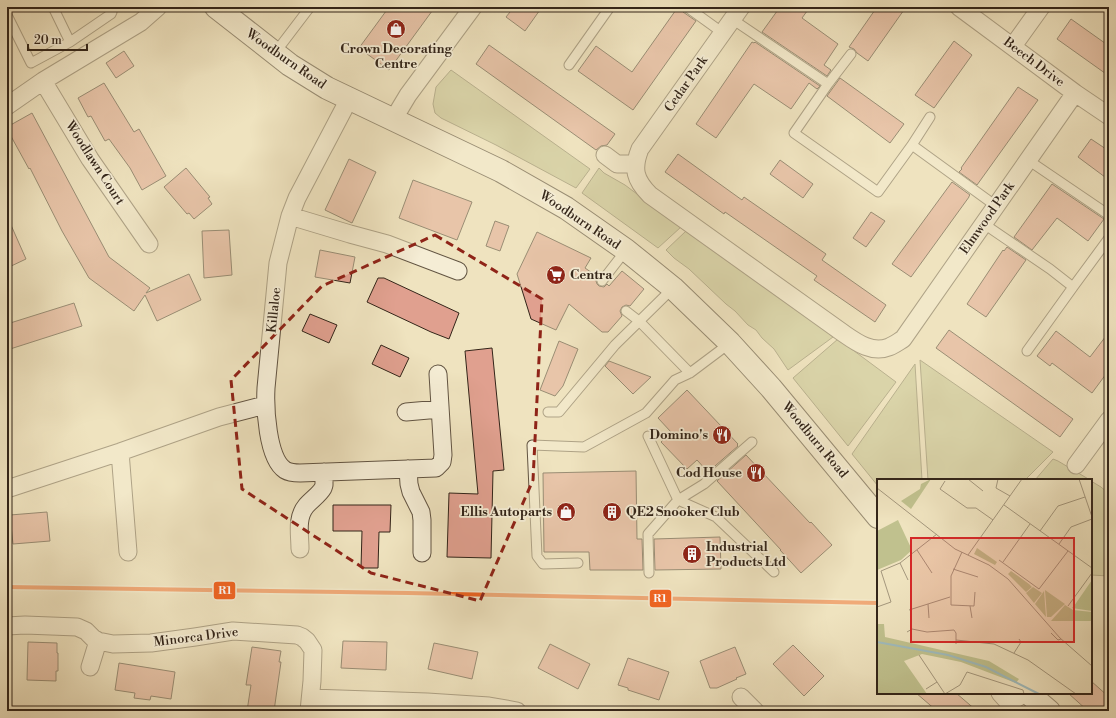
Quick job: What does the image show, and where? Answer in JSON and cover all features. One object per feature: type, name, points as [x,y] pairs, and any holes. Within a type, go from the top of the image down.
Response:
[{"type":"street","points":[[7,106],[43,81],[141,22],[158,7]]},
{"type":"street","name":"Woodburn Road","points":[[216,7],[303,74],[349,99],[501,171],[535,189],[566,208],[626,250],[673,288],[730,343],[771,388],[877,516]]},
{"type":"street","points":[[393,120],[408,95],[473,7]]},
{"type":"street","name":"Beech Drive","points":[[958,7],[1075,93],[1109,116]]},
{"type":"street","points":[[1012,46],[1041,7]]},
{"type":"street","name":"Cedar Park","points":[[635,164],[640,149],[644,143],[732,20]]},
{"type":"street","name":"Woodlawn Court","points":[[43,81],[90,159],[149,244]]},
{"type":"street","name":"Elmwood Park","points":[[635,164],[638,178],[645,190],[650,195],[854,341],[868,348],[888,348],[903,339],[1075,93]]},
{"type":"street","name":"Killaloe","points":[[349,99],[297,198],[290,216],[278,262],[265,405],[269,434],[278,463],[281,467],[294,473],[433,469],[442,462],[444,450],[438,374]]},
{"type":"street","points":[[605,155],[617,164],[635,164]]},
{"type":"street","points":[[290,216],[387,244],[458,271]]},
{"type":"street","points":[[7,489],[120,452],[219,417],[265,405]]},
{"type":"street","points":[[406,412],[440,409]]},
{"type":"street","points":[[1076,466],[1109,420]]},
{"type":"street","points":[[120,452],[128,552]]},
{"type":"street","points":[[408,469],[411,492],[421,512],[422,553]]},
{"type":"street","points":[[300,549],[300,516],[305,507],[323,488],[324,472]]},
{"type":"street","name":"Minorca Drive","points":[[7,626],[25,625],[77,628],[86,631],[98,641],[113,644],[136,644],[233,631],[297,635],[307,641],[312,650],[313,660],[310,705],[427,702],[489,706],[517,711]]},
{"type":"street","points":[[90,667],[98,641]]},
{"type":"street","points":[[1001,694],[1010,703],[1024,694]]},
{"type":"street","points":[[1029,694],[1049,711]]},
{"type":"street","points":[[741,697],[756,711]]},
{"type":"lane","points":[[52,7],[70,42]]},
{"type":"lane","points":[[7,14],[31,62],[70,42],[111,14],[112,12],[110,7]]},
{"type":"lane","points":[[275,53],[310,7]]},
{"type":"lane","points":[[569,66],[610,7]]},
{"type":"lane","points":[[687,7],[732,20],[828,84]]},
{"type":"lane","points":[[851,54],[794,133],[878,192],[930,117]]},
{"type":"lane","points":[[912,145],[996,206]]},
{"type":"lane","points":[[1028,160],[1109,215]]},
{"type":"lane","points":[[984,224],[1050,269],[1072,287]]},
{"type":"lane","points":[[1027,351],[1109,238]]},
{"type":"lane","points":[[602,281],[626,250]]},
{"type":"lane","points":[[548,412],[559,412],[615,346],[673,288]]},
{"type":"lane","points":[[626,311],[639,321],[690,373]]},
{"type":"lane","points":[[578,562],[543,564],[537,556],[532,446],[584,447],[646,413],[675,380],[690,373],[730,343]]},
{"type":"lane","points":[[648,436],[678,500],[716,517],[774,572]]},
{"type":"lane","points":[[649,573],[648,534],[678,500],[704,484],[752,442]]},
{"type":"highlighted area","points":[[435,235],[542,299],[533,480],[480,601],[371,573],[242,489],[231,380],[322,286]]},
{"type":"green space","points":[[451,70],[590,169],[576,188],[496,145],[441,118],[435,113],[433,104],[436,87]]},
{"type":"green space","points":[[599,168],[604,173],[625,185],[681,227],[658,248],[582,193]]},
{"type":"green space","points":[[686,231],[812,320],[833,337],[788,370],[774,349],[756,330],[748,325],[735,311],[666,250]]},
{"type":"green space","points":[[838,339],[896,382],[848,446],[793,378]]},
{"type":"green space","points":[[920,360],[1053,452],[1026,479],[928,479]]},
{"type":"green space","points":[[915,364],[922,479],[877,479],[877,485],[852,454]]},
{"type":"green space","points":[[1053,459],[1088,479],[1036,479]]},
{"type":"green space","points":[[1092,482],[1109,494],[1109,576],[1092,575]]},
{"type":"building","name":"Crown Decorating Centre","points":[[389,7],[435,7],[389,70],[359,48]]},
{"type":"building","points":[[514,7],[542,7],[525,31],[506,17]]},
{"type":"building","points":[[678,7],[681,7],[683,12],[696,21],[633,110],[578,71],[596,46],[632,72]]},
{"type":"building","points":[[780,7],[810,7],[802,18],[838,44],[824,65],[831,70],[827,76],[762,32]]},
{"type":"building","points":[[877,7],[906,7],[868,61],[854,49],[849,47]]},
{"type":"building","points":[[1071,19],[1109,46],[1109,76],[1057,39]]},
{"type":"building","points":[[954,41],[972,55],[934,108],[915,95]]},
{"type":"building","points":[[752,42],[755,42],[820,86],[817,89],[809,83],[791,109],[754,84],[716,138],[696,124]]},
{"type":"building","points":[[489,45],[615,134],[607,145],[601,146],[596,150],[476,64]]},
{"type":"building","points":[[124,51],[134,66],[116,78],[106,63]]},
{"type":"building","points":[[840,78],[904,124],[890,143],[827,96]]},
{"type":"building","points":[[104,83],[134,132],[139,129],[166,176],[142,190],[130,168],[109,139],[105,141],[91,116],[88,117],[78,98]]},
{"type":"building","points":[[1018,87],[1038,100],[977,185],[959,172]]},
{"type":"building","points":[[32,113],[109,257],[150,288],[146,293],[189,274],[201,300],[157,321],[145,295],[134,311],[89,278],[62,231],[30,168],[29,169],[7,129],[7,127]]},
{"type":"building","points":[[1091,139],[1109,151],[1109,180],[1078,157]]},
{"type":"building","points":[[678,154],[742,200],[744,197],[826,254],[822,260],[886,305],[875,322],[814,280],[817,276],[725,212],[724,214],[665,172]]},
{"type":"building","points":[[349,159],[376,172],[352,223],[325,210]]},
{"type":"building","points":[[780,160],[813,184],[803,198],[770,174]]},
{"type":"building","points":[[186,168],[210,197],[208,198],[212,204],[194,219],[189,213],[187,214],[164,187]]},
{"type":"building","points":[[413,180],[472,202],[457,240],[399,218]]},
{"type":"building","points":[[952,182],[970,195],[911,277],[892,264]]},
{"type":"building","points":[[1052,184],[1104,219],[1088,241],[1057,218],[1032,250],[1014,237]]},
{"type":"building","points":[[871,212],[885,221],[866,247],[853,238]]},
{"type":"building","points":[[7,216],[26,259],[7,268]]},
{"type":"building","points":[[495,221],[509,226],[500,251],[486,246]]},
{"type":"building","points":[[229,230],[232,275],[204,278],[202,231]]},
{"type":"building","points":[[537,232],[591,258],[585,268],[598,277],[596,281],[599,286],[604,287],[607,284],[609,286],[622,271],[644,289],[630,306],[626,305],[622,307],[620,311],[622,316],[608,332],[602,332],[569,304],[556,330],[531,319],[517,274]]},
{"type":"building","points":[[1007,247],[1026,260],[986,317],[967,304],[1003,250],[1004,251]]},
{"type":"building","points":[[320,250],[355,257],[350,283],[315,277]]},
{"type":"building","points":[[378,278],[384,278],[459,313],[449,339],[367,302]]},
{"type":"building","points":[[74,303],[82,326],[7,350],[7,324]]},
{"type":"building","points":[[310,314],[337,325],[329,343],[302,331]]},
{"type":"building","points":[[949,330],[1073,419],[1060,437],[936,348]]},
{"type":"building","points":[[1056,331],[1090,357],[1109,332],[1109,370],[1092,393],[1052,363],[1050,366],[1037,356]]},
{"type":"building","points":[[559,341],[578,349],[563,386],[555,396],[540,390]]},
{"type":"building","points":[[381,345],[409,358],[400,377],[372,364]]},
{"type":"building","points":[[492,348],[504,470],[493,471],[491,558],[447,557],[449,493],[478,494],[465,351]]},
{"type":"building","points":[[609,361],[651,377],[633,394],[605,366]]},
{"type":"building","points":[[687,390],[738,444],[738,446],[708,472],[697,460],[687,469],[661,442],[671,432],[658,418]]},
{"type":"building","points":[[746,455],[832,545],[801,573],[717,481]]},
{"type":"building","points":[[636,471],[637,539],[642,539],[643,570],[590,570],[589,552],[544,552],[543,473]]},
{"type":"building","points":[[333,505],[391,505],[390,532],[379,532],[378,568],[361,568],[362,531],[333,531]]},
{"type":"building","points":[[47,512],[50,541],[13,544],[10,515]]},
{"type":"building","name":"Industrial Products Ltd","points":[[720,537],[721,569],[655,570],[654,539]]},
{"type":"building","points":[[343,641],[387,642],[386,670],[341,668]]},
{"type":"building","points":[[28,642],[57,643],[58,671],[56,671],[56,681],[27,680]]},
{"type":"building","points":[[434,643],[478,652],[472,679],[428,669]]},
{"type":"building","points":[[550,644],[590,664],[578,689],[538,668]]},
{"type":"building","points":[[793,645],[824,676],[804,696],[773,664]]},
{"type":"building","points":[[252,647],[281,651],[279,662],[281,662],[274,711],[247,711],[251,685],[246,685]]},
{"type":"building","points":[[735,647],[746,674],[717,688],[710,688],[700,661]]},
{"type":"building","points":[[628,658],[669,672],[659,700],[628,690],[628,688],[618,685]]},
{"type":"building","points":[[119,663],[175,672],[171,699],[151,696],[150,700],[134,698],[135,693],[115,690]]},
{"type":"building","points":[[1092,682],[1109,697],[1109,711],[1088,711],[1069,694],[1092,694]]},
{"type":"building","points":[[917,694],[957,694],[977,711],[937,711]]},
{"type":"transit line","name":"R1","points":[[7,587],[408,593],[877,603]]},
{"type":"place","name":"Crown Decorating Centre","points":[[396,29]]},
{"type":"place","name":"Centra","points":[[556,275]]},
{"type":"place","name":"Domino's","points":[[722,435]]},
{"type":"place","name":"Cod House","points":[[756,473]]},
{"type":"place","name":"Ellis Autoparts","points":[[566,512]]},
{"type":"place","name":"QE2 Snooker Club","points":[[612,512]]},
{"type":"place","name":"Industrial Products Ltd","points":[[692,554]]}]
